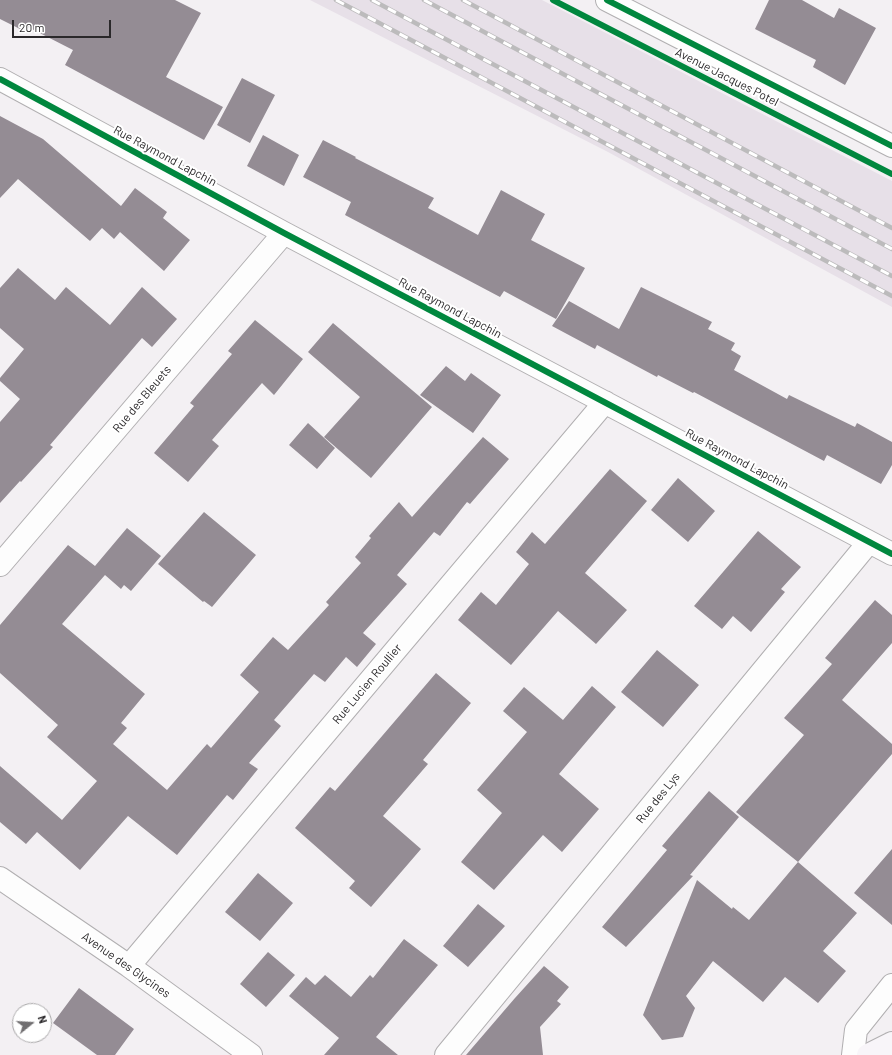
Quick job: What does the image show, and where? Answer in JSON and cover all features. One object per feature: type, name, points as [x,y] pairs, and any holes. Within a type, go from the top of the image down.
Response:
[{"type":"street","name":"Avenue Jacques Potel","points":[[607,0],[892,146]]},
{"type":"street","name":"Rue Raymond Lapchin","points":[[0,79],[284,233],[892,554]]},
{"type":"street","name":"Rue des Bleuets","points":[[0,566],[284,233]]},
{"type":"street","name":"Rue Lucien Roullier","points":[[129,966],[605,402]]},
{"type":"street","name":"Rue des Lys","points":[[446,1055],[869,542]]},
{"type":"street","name":"Avenue des Glycines","points":[[0,878],[129,966],[251,1055]]},
{"type":"street","points":[[853,1055],[856,1030],[892,985]]},
{"type":"street","points":[[868,1055],[892,1043]]},
{"type":"shaded area","points":[[310,0],[542,0],[892,181],[892,307],[608,152]]},
{"type":"building","points":[[0,0],[175,0],[201,13],[166,77],[223,107],[204,140],[65,65],[73,50],[24,25],[22,30],[0,19]]},
{"type":"building","points":[[769,0],[802,0],[834,18],[839,8],[876,28],[845,85],[813,67],[816,60],[755,29]]},
{"type":"building","points":[[242,78],[275,95],[250,143],[217,125]]},
{"type":"building","points":[[0,116],[43,139],[121,206],[135,188],[167,212],[163,218],[190,240],[164,271],[120,232],[114,239],[102,228],[90,241],[18,179],[0,198]]},
{"type":"building","points":[[263,135],[299,155],[284,186],[247,166]]},
{"type":"building","points":[[323,140],[434,198],[428,208],[478,235],[501,190],[545,214],[531,240],[585,268],[556,319],[504,291],[500,297],[345,215],[351,202],[303,177]]},
{"type":"building","points":[[18,268],[55,300],[66,287],[110,325],[142,287],[177,319],[152,347],[142,338],[50,445],[53,447],[0,503],[0,422],[20,399],[0,381],[0,378],[24,349],[0,328],[0,288]]},
{"type":"building","points":[[641,287],[712,322],[708,329],[735,343],[731,350],[741,356],[734,370],[787,399],[789,395],[855,427],[857,423],[892,442],[892,465],[881,484],[827,455],[824,461],[694,392],[693,393],[658,375],[657,377],[597,345],[595,349],[552,326],[569,301],[619,329]]},
{"type":"building","points":[[255,320],[303,359],[274,395],[262,383],[212,440],[219,446],[188,482],[154,453],[194,406],[190,403],[232,354],[228,351]]},
{"type":"building","points":[[333,323],[432,407],[371,478],[324,437],[360,397],[308,352]]},
{"type":"building","points":[[446,366],[465,381],[471,373],[501,395],[473,433],[420,395]]},
{"type":"building","points":[[308,423],[335,448],[317,469],[289,445]]},
{"type":"building","points":[[483,437],[509,459],[470,504],[467,502],[440,536],[434,532],[397,575],[407,584],[363,633],[376,644],[357,667],[346,657],[325,682],[314,674],[274,720],[281,726],[249,763],[258,769],[233,800],[227,795],[177,855],[128,816],[80,870],[37,832],[26,844],[0,822],[0,766],[62,820],[97,781],[47,737],[58,725],[0,673],[0,625],[68,545],[95,566],[127,528],[161,556],[131,591],[124,585],[121,589],[105,575],[62,624],[145,694],[121,723],[127,728],[113,744],[167,790],[207,744],[211,748],[259,692],[240,675],[273,637],[288,650],[329,605],[326,602],[361,563],[355,557],[371,538],[369,536],[399,502],[412,517]]},
{"type":"building","points":[[610,469],[647,501],[585,573],[627,610],[596,644],[558,611],[511,665],[458,620],[481,592],[496,605],[529,564],[516,552],[532,532],[545,544]]},
{"type":"building","points":[[678,478],[715,511],[688,542],[651,510]]},
{"type":"building","points":[[204,512],[256,555],[212,607],[204,601],[203,602],[158,564]]},
{"type":"building","points":[[758,531],[801,567],[781,589],[785,592],[751,632],[733,616],[722,629],[694,606]]},
{"type":"building","points":[[875,600],[892,615],[892,643],[842,700],[892,744],[892,754],[798,862],[736,812],[804,735],[784,718],[832,664],[825,658]]},
{"type":"building","points":[[657,650],[699,685],[663,727],[621,692]]},
{"type":"building","points":[[436,673],[471,703],[423,760],[428,764],[383,816],[421,849],[371,907],[349,888],[355,881],[295,828],[330,787],[335,791]]},
{"type":"building","points":[[592,686],[616,707],[559,774],[599,809],[562,852],[543,835],[494,890],[461,862],[502,813],[477,790],[527,732],[503,711],[524,687],[563,720]]},
{"type":"building","points":[[709,791],[739,817],[690,875],[693,876],[626,947],[602,927],[667,850],[662,846]]},
{"type":"building","points":[[892,849],[892,925],[854,893]]},
{"type":"building","points":[[798,862],[857,913],[823,951],[846,971],[818,1003],[785,977],[763,1002],[713,961],[686,996],[695,1008],[683,1037],[662,1040],[643,1015],[697,880],[732,909],[733,907],[749,920]]},
{"type":"building","points":[[258,873],[293,903],[260,941],[225,912]]},
{"type":"building","points":[[478,904],[505,926],[468,967],[443,946]]},
{"type":"building","points":[[404,939],[438,965],[376,1037],[398,1055],[324,1055],[339,1038],[289,996],[306,977],[315,985],[325,975],[351,997],[370,975],[373,978]]},
{"type":"building","points":[[268,952],[295,975],[266,1007],[240,984]]},
{"type":"building","points":[[544,966],[569,987],[557,1001],[561,1004],[540,1027],[543,1055],[466,1055],[515,998]]},
{"type":"building","points":[[79,988],[134,1029],[115,1055],[97,1055],[53,1023]]},
{"type":"railway","points":[[336,0],[892,296]]},
{"type":"railway","points":[[372,0],[892,276]]},
{"type":"railway","points":[[424,0],[892,249]]},
{"type":"railway","points":[[463,0],[892,228]]},
{"type":"cycle path","points":[[553,0],[892,174]]},
{"type":"cycle path","points":[[607,0],[892,146]]},
{"type":"cycle path","points":[[0,79],[284,233],[892,554]]}]
